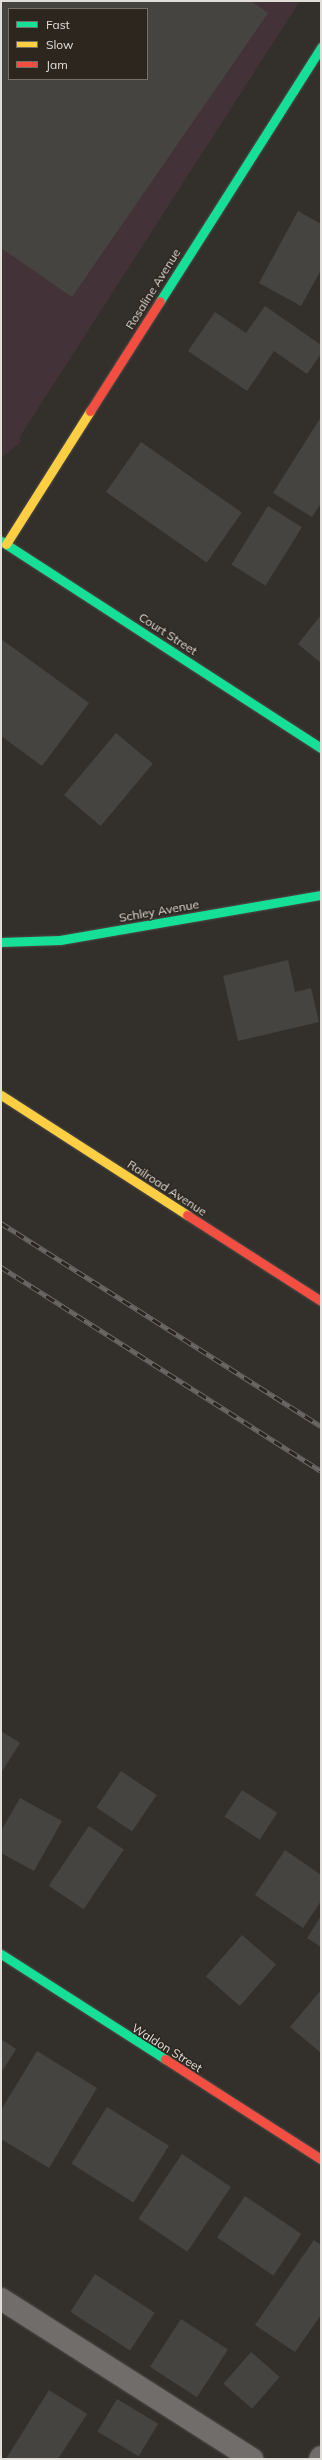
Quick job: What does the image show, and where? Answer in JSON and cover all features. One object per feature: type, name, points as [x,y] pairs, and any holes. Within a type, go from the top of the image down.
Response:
[{"type":"street","name":"Rosaline Avenue","points":[[4,543],[321,47]]},
{"type":"street","name":"Court Street","points":[[4,543],[320,747]]},
{"type":"street","name":"Schley Avenue","points":[[1,942],[60,940],[321,895]]},
{"type":"street","name":"Railroad Avenue","points":[[1,1095],[321,1301]]},
{"type":"street","name":"Waldon Street","points":[[1,1954],[321,2159]]},
{"type":"lane","points":[[1,2299],[252,2459]]},
{"type":"shaded area","points":[[1,1],[300,1],[19,438],[21,442],[1,458]]},
{"type":"building","points":[[4,1],[251,1],[268,13],[72,297],[1,248],[1,5]]},
{"type":"building","points":[[298,211],[321,224],[321,270],[301,306],[259,283]]},
{"type":"building","points":[[265,306],[321,345],[321,354],[307,374],[274,351],[247,391],[188,351],[215,312],[246,333]]},
{"type":"building","points":[[321,417],[321,503],[312,517],[273,493]]},
{"type":"building","points":[[141,442],[242,513],[207,563],[106,492]]},
{"type":"building","points":[[268,506],[302,527],[265,586],[231,565]]},
{"type":"building","points":[[321,615],[321,663],[298,644]]},
{"type":"building","points":[[1,639],[89,703],[42,766],[1,736]]},
{"type":"building","points":[[116,733],[153,764],[101,826],[64,795]]},
{"type":"building","points":[[288,960],[295,992],[311,988],[319,1022],[238,1041],[223,976]]},
{"type":"building","points":[[1,1731],[20,1743],[1,1773]]},
{"type":"building","points":[[121,1771],[157,1795],[132,1832],[96,1807]]},
{"type":"building","points":[[242,1790],[277,1813],[260,1840],[225,1817]]},
{"type":"building","points":[[20,1798],[62,1821],[34,1871],[1,1853],[1,1831]]},
{"type":"building","points":[[89,1826],[124,1849],[84,1909],[49,1886]]},
{"type":"building","points":[[285,1850],[321,1875],[321,1901],[303,1928],[255,1895]]},
{"type":"building","points":[[321,1916],[321,1947],[307,1938]]},
{"type":"building","points":[[242,1935],[276,1965],[240,2006],[206,1977]]},
{"type":"building","points":[[321,1990],[321,2053],[290,2027]]},
{"type":"building","points":[[1,2039],[16,2049],[1,2073]]},
{"type":"building","points":[[37,2051],[97,2088],[49,2168],[1,2139],[1,2110]]},
{"type":"building","points":[[107,2107],[169,2146],[133,2203],[71,2164]]},
{"type":"building","points":[[182,2154],[231,2187],[187,2252],[138,2219]]},
{"type":"building","points":[[245,2196],[301,2234],[273,2275],[217,2237]]},
{"type":"building","points":[[314,2240],[321,2245],[321,2315],[295,2352],[255,2325]]},
{"type":"building","points":[[95,2274],[155,2313],[130,2350],[70,2312]]},
{"type":"building","points":[[181,2319],[228,2349],[197,2397],[150,2367]]},
{"type":"building","points":[[251,2352],[280,2377],[252,2409],[223,2384]]},
{"type":"building","points":[[49,2390],[87,2414],[58,2459],[6,2459]]},
{"type":"building","points":[[117,2399],[158,2424],[139,2456],[97,2432]]},
{"type":"railway","points":[[1,1223],[321,1426]]},
{"type":"railway","points":[[1,1267],[321,1471]]},
{"type":"traffic: fast","points":[[160,301],[321,47]]},
{"type":"traffic: fast","points":[[1,541],[321,748]]},
{"type":"traffic: fast","points":[[1,942],[60,940],[321,895]]},
{"type":"traffic: fast","points":[[1,1954],[165,2059]]},
{"type":"traffic: slow","points":[[6,544],[90,411]]},
{"type":"traffic: slow","points":[[1,1095],[187,1215]]},
{"type":"traffic: jam","points":[[90,411],[160,301]]},
{"type":"traffic: jam","points":[[187,1215],[321,1301]]},
{"type":"traffic: jam","points":[[165,2059],[321,2159]]}]
